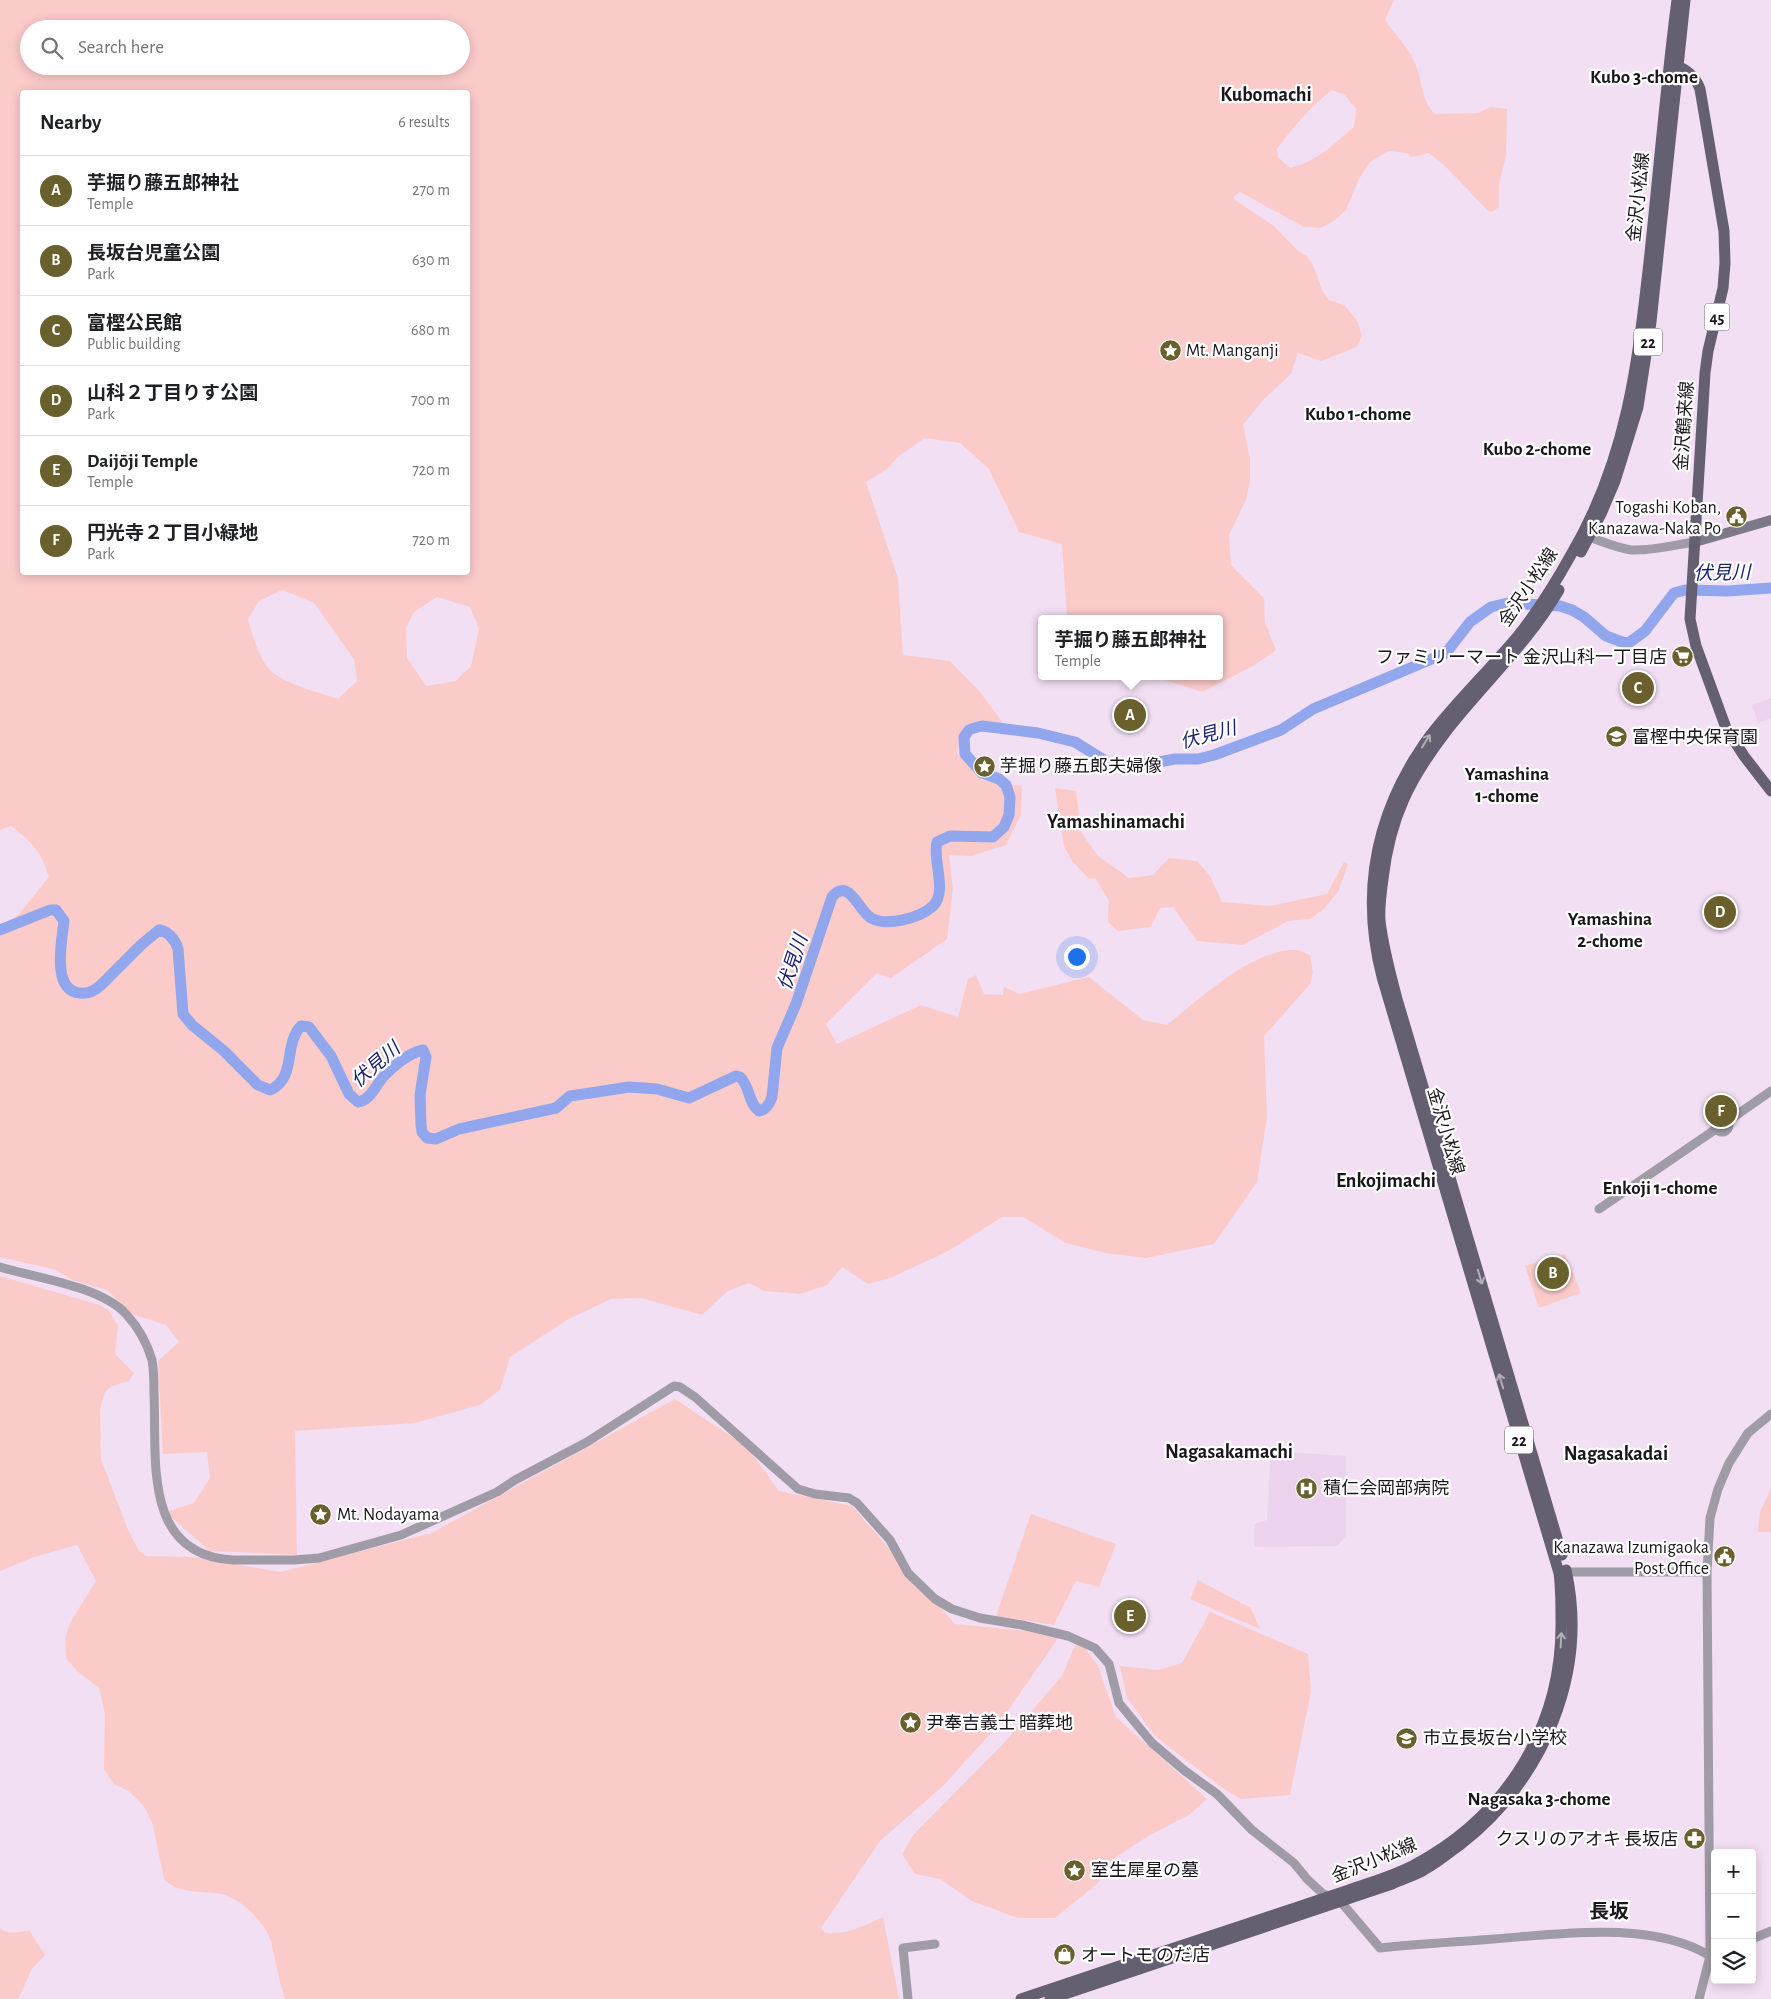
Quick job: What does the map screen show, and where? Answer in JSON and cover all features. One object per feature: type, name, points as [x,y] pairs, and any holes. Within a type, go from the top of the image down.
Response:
[{"type":"main road","name":"金沢小松線","points":[[1050,1999],[1335,1899],[1392,1875],[1439,1851],[1460,1836],[1491,1806],[1508,1785],[1538,1736],[1549,1707],[1558,1678],[1562,1639],[1561,1584],[1563,1572],[1382,977],[1377,957],[1372,918],[1374,872],[1385,820],[1407,772],[1431,733],[1541,611],[1589,537],[1615,481],[1638,407],[1652,322],[1677,0]]},
{"type":"main road","name":"金沢小松線","points":[[1549,600],[1582,534],[1610,471],[1624,427],[1641,339],[1673,66],[1685,0]]},
{"type":"main road","name":"金沢鶴来線","points":[[1673,66],[1694,77],[1700,89],[1724,232],[1725,263],[1723,288],[1705,372],[1694,580],[1690,619],[1696,646],[1715,701],[1731,736],[1771,791]]},
{"type":"main road","points":[[1695,542],[1771,520]]},
{"type":"main road","name":"金沢小松線","points":[[1022,1999],[1335,1899]]},
{"type":"street","points":[[1589,537],[1611,546],[1630,550],[1695,542]]},
{"type":"street","points":[[1599,1209],[1716,1129],[1719,1132],[1726,1131],[1729,1125],[1728,1121],[1771,1091]]},
{"type":"street","points":[[0,1267],[99,1296],[116,1305],[140,1331],[148,1349],[154,1371],[157,1484],[162,1509],[172,1529],[187,1545],[203,1555],[220,1559],[313,1559],[401,1535],[497,1492],[515,1480],[580,1446],[674,1386],[680,1387],[695,1397],[798,1489],[815,1494],[849,1498],[857,1503],[890,1540],[908,1574],[935,1599],[952,1609],[969,1615],[1068,1636],[1095,1648],[1109,1664],[1119,1703],[1152,1743],[1216,1794],[1252,1830],[1294,1863],[1319,1891],[1335,1899],[1380,1948],[1581,1932],[1622,1932],[1685,1944],[1711,1954]]},
{"type":"street","points":[[1713,1939],[1707,1572],[1710,1518],[1718,1489],[1729,1463],[1748,1433],[1771,1414]]},
{"type":"street","points":[[1563,1572],[1707,1572]]},
{"type":"street","points":[[1756,1937],[1771,1931]]},
{"type":"street","points":[[908,1999],[903,1948],[935,1944]]},
{"type":"street","points":[[1698,1999],[1711,1961]]},
{"type":"shaded area","points":[[0,0],[1394,0],[1385,20],[1413,59],[1419,73],[1424,95],[1435,114],[1478,113],[1490,107],[1507,109],[1506,156],[1499,184],[1499,207],[1492,212],[1488,211],[1444,165],[1429,153],[1411,157],[1407,153],[1389,151],[1370,162],[1359,179],[1346,210],[1335,220],[1321,228],[1304,227],[1240,192],[1233,197],[1274,226],[1298,251],[1307,256],[1313,265],[1323,292],[1329,300],[1344,305],[1358,322],[1362,336],[1357,347],[1321,361],[1298,353],[1291,374],[1264,399],[1243,425],[1250,458],[1250,480],[1246,500],[1229,535],[1231,565],[1264,598],[1265,623],[1276,650],[1253,666],[1202,692],[1165,680],[1223,680],[1223,615],[1067,615],[1062,544],[1019,532],[989,469],[960,443],[925,438],[899,456],[887,469],[866,482],[898,578],[903,655],[950,661],[980,692],[1003,723],[964,726],[957,753],[983,781],[1022,786],[1021,815],[1006,845],[971,856],[949,855],[953,889],[947,939],[891,978],[877,973],[826,1024],[837,1044],[921,1005],[958,1017],[968,979],[976,975],[984,994],[1003,995],[1004,987],[1019,994],[1089,977],[1143,1020],[1167,1025],[1210,990],[1244,966],[1279,952],[1295,950],[1310,955],[1313,973],[1310,984],[1264,1036],[1267,1117],[1257,1182],[1214,1244],[1146,1258],[1105,1253],[1066,1243],[1023,1217],[1002,1217],[936,1257],[890,1278],[868,1284],[842,1267],[827,1285],[800,1294],[764,1291],[749,1283],[728,1291],[702,1315],[641,1298],[611,1299],[567,1320],[510,1357],[500,1390],[480,1405],[415,1423],[295,1431],[297,1555],[210,1551],[165,1512],[194,1503],[210,1478],[207,1452],[163,1454],[158,1361],[179,1342],[166,1325],[132,1314],[107,1290],[72,1280],[56,1270],[0,1257],[0,929],[19,914],[49,877],[39,853],[25,837],[11,826],[0,830]],"holes":[[[1332,90],[1345,95],[1356,109],[1354,127],[1317,157],[1290,168],[1278,157],[1277,149],[1302,118]],[[282,590],[314,603],[354,659],[357,681],[338,699],[304,688],[272,672],[264,662],[257,647],[248,619],[259,601]],[[437,597],[470,607],[479,629],[471,666],[456,681],[426,686],[407,658],[406,628],[414,612]]]},
{"type":"shaded area","points":[[1771,698],[1771,718],[1758,723],[1752,705]]},
{"type":"shaded area","points":[[1055,788],[1076,791],[1081,832],[1098,856],[1129,878],[1153,875],[1169,858],[1197,861],[1210,876],[1222,902],[1270,906],[1327,894],[1344,862],[1348,864],[1339,890],[1324,909],[1310,919],[1288,921],[1243,945],[1197,941],[1173,907],[1160,908],[1151,927],[1118,931],[1108,922],[1109,901],[1095,878],[1089,879],[1072,861],[1064,846]]},
{"type":"shaded area","points":[[1565,1254],[1581,1293],[1539,1308],[1525,1266]]},
{"type":"shaded area","points":[[0,1276],[100,1305],[108,1310],[118,1325],[115,1354],[134,1373],[129,1381],[112,1386],[105,1392],[100,1409],[101,1459],[128,1530],[139,1551],[146,1556],[192,1557],[281,1572],[428,1535],[675,1399],[747,1447],[779,1491],[852,1506],[955,1624],[1061,1634],[998,1725],[944,1785],[880,1841],[821,1928],[825,1933],[841,1933],[883,1917],[899,1999],[285,1999],[271,1940],[261,1923],[249,1910],[228,1896],[183,1890],[169,1884],[164,1879],[152,1822],[143,1805],[130,1792],[114,1784],[104,1769],[105,1714],[99,1688],[77,1671],[66,1658],[65,1638],[71,1621],[96,1581],[77,1545],[34,1557],[0,1571]]},
{"type":"shaded area","name":"積仁会岡部病院","points":[[1271,1451],[1346,1456],[1346,1536],[1337,1546],[1254,1547],[1254,1524],[1267,1520]]},
{"type":"shaded area","points":[[1771,1488],[1771,1532],[1758,1532],[1760,1512]]},
{"type":"shaded area","points":[[1031,1514],[1116,1544],[1099,1587],[1076,1581],[1054,1625],[996,1616]]},
{"type":"shaded area","points":[[1198,1580],[1251,1608],[1260,1629],[1190,1599]]},
{"type":"shaded area","points":[[1210,1612],[1308,1654],[1311,1692],[1290,1795],[1241,1799],[1224,1789],[1155,1736],[1127,1698],[1120,1666],[1158,1670],[1182,1663]]},
{"type":"shaded area","points":[[1078,1638],[1098,1666],[1116,1717],[1207,1799],[1189,1815],[1150,1835],[1116,1857],[1097,1884],[1055,1918],[1018,1918],[972,1901],[940,1879],[915,1874],[902,1854],[914,1834],[1001,1746],[1062,1676]]},
{"type":"shaded area","points":[[0,1928],[10,1933],[29,1930],[45,1955],[32,1969],[18,1999],[0,1999]]},
{"type":"waterway","name":"伏見川","points":[[0,930],[50,910],[56,910],[64,921],[60,963],[62,974],[65,984],[71,990],[80,993],[91,992],[96,989],[159,930],[166,932],[173,939],[178,949],[183,1014],[192,1025],[224,1051],[258,1085],[270,1090],[284,1078],[292,1042],[301,1026],[309,1027],[331,1056],[349,1094],[358,1102],[366,1099],[396,1064],[412,1054],[423,1050],[426,1057],[420,1095],[421,1125],[422,1132],[427,1138],[436,1139],[459,1129],[556,1108],[570,1096],[629,1087],[657,1089],[689,1098],[736,1076],[740,1077],[746,1085],[753,1104],[759,1111],[766,1108],[772,1097],[777,1048],[796,1004],[832,897],[838,892],[848,893],[866,914],[878,921],[903,920],[920,914],[933,906],[939,892],[940,884],[936,857],[937,842],[950,836],[993,837],[1004,827],[1009,815],[1010,797],[1006,785],[999,779],[982,773],[965,754],[964,737],[969,730],[982,726],[1038,733],[1075,742],[1107,762],[1118,765],[1148,764],[1175,759],[1198,759],[1214,755],[1281,730],[1313,709],[1446,653],[1470,622],[1491,607],[1508,603],[1560,606],[1584,617],[1606,636],[1625,643],[1630,642],[1645,631],[1674,593],[1685,590],[1728,591],[1771,588]]},
{"type":"place","name":"Mt. Manganji","points":[[1170,350]]},
{"type":"place","name":"Togashi Koban, Kanazawa-Naka Po","points":[[1737,517]]},
{"type":"place","name":"ファミリーマート 金沢山科一丁目店","points":[[1683,657]]},
{"type":"place","name":"富樫公民館","points":[[1638,688]]},
{"type":"place","name":"芋掘り藤五郎神社","points":[[1130,715]]},
{"type":"place","name":"富樫中央保育園","points":[[1616,737]]},
{"type":"place","name":"芋掘り藤五郎夫婦像","points":[[984,766]]},
{"type":"place","name":"山科２丁目りす公園","points":[[1720,912]]},
{"type":"place","name":"円光寺２丁目小緑地","points":[[1721,1111]]},
{"type":"place","name":"長坂台児童公園","points":[[1553,1273]]},
{"type":"place","name":"積仁会岡部病院","points":[[1307,1488]]},
{"type":"place","name":"Mt. Nodayama","points":[[321,1514]]},
{"type":"place","name":"Kanazawa Izumigaoka Post Office","points":[[1725,1557]]},
{"type":"place","name":"Daijōji Temple","points":[[1130,1616]]},
{"type":"place","name":"尹奉吉義士 暗葬地","points":[[910,1723]]},
{"type":"place","name":"市立長坂台小学校","points":[[1407,1738]]},
{"type":"place","name":"クスリのアオキ 長坂店","points":[[1694,1839]]},
{"type":"place","name":"室生犀星の墓","points":[[1075,1870]]},
{"type":"place","name":"オートモ のだ店","points":[[1065,1955]]},
{"type":"district","name":"Kubo 3-chome","points":[[1644,76]]},
{"type":"district","name":"Kubomachi","points":[[1266,94]]},
{"type":"district","name":"Kubo 1-chome","points":[[1358,413]]},
{"type":"district","name":"Kubo 2-chome","points":[[1537,448]]},
{"type":"district","name":"Yamashina 1-chome","points":[[1507,784]]},
{"type":"district","name":"Yamashinamachi","points":[[1116,821]]},
{"type":"district","name":"Yamashina 2-chome","points":[[1610,929]]},
{"type":"district","name":"Enkojimachi","points":[[1386,1180]]},
{"type":"district","name":"Enkoji 1-chome","points":[[1660,1187]]},
{"type":"district","name":"Nagasakamachi","points":[[1229,1451]]},
{"type":"district","name":"Nagasakadai","points":[[1616,1453]]},
{"type":"district","name":"Nagasaka 3-chome","points":[[1539,1798]]},
{"type":"district","name":"長坂","points":[[1609,1911]]}]
